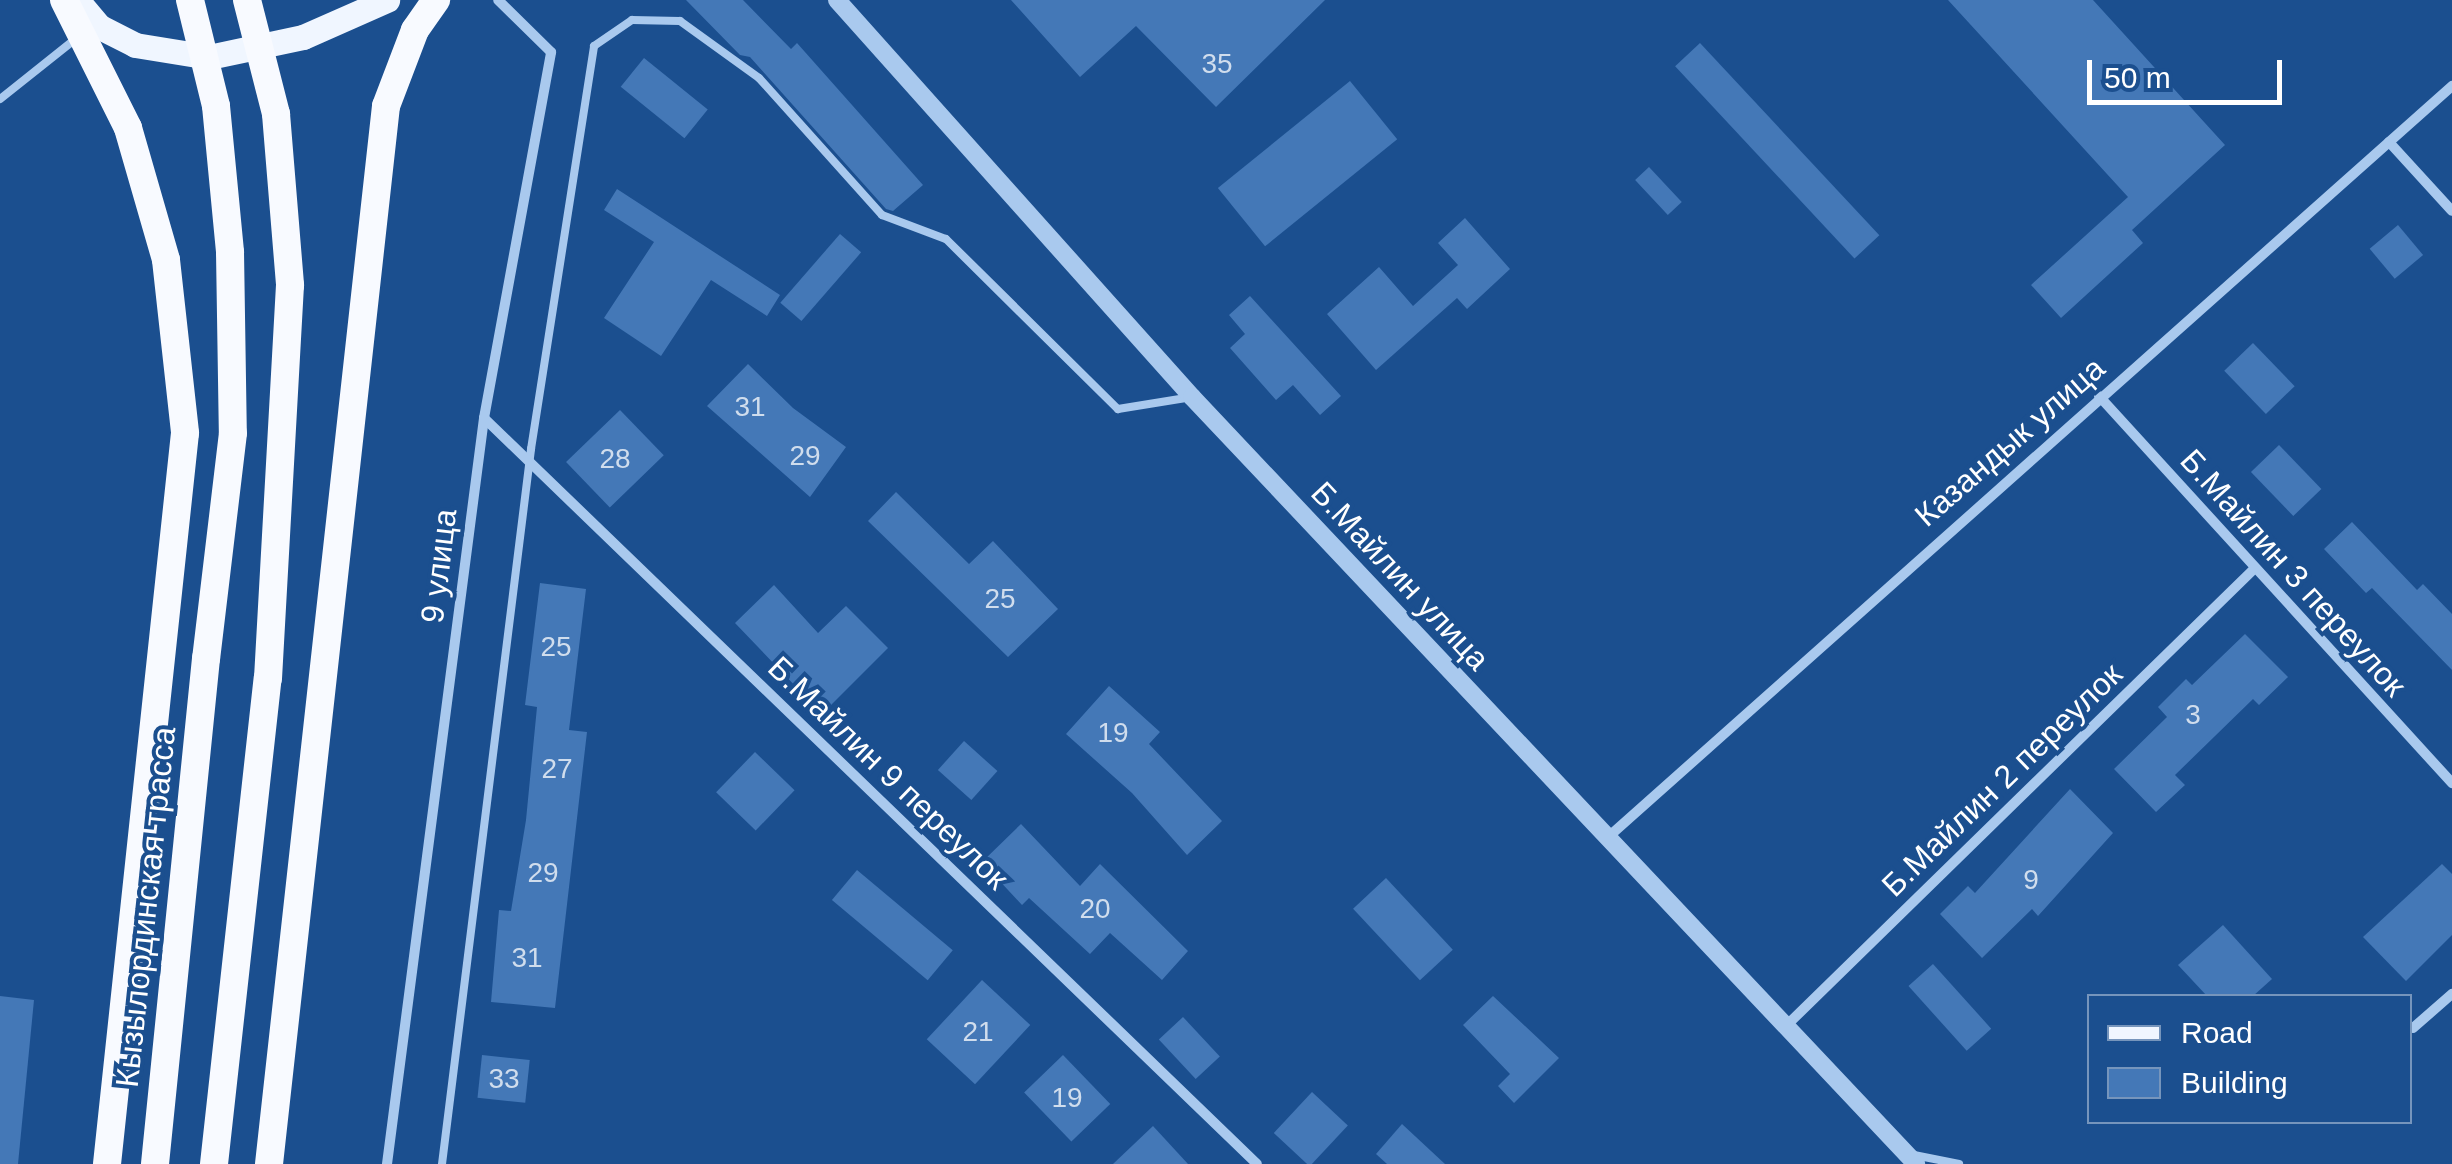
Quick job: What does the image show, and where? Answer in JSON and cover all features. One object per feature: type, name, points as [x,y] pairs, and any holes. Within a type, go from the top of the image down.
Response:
[{"type":"highway","points":[[64,0],[128,128],[166,260],[185,433],[107,1164]]},
{"type":"highway","name":"Кызылординская трасса","points":[[155,1164],[233,433],[230,252],[216,106],[190,0]]},
{"type":"highway","points":[[214,1164],[268,678],[290,285],[276,114],[247,0]]},
{"type":"highway","points":[[269,1164],[386,106],[416,30],[436,0]]},
{"type":"main road","points":[[77,0],[100,27],[134,45],[210,58],[303,37],[387,0]]},
{"type":"street","name":"9 улица","points":[[387,1164],[484,418],[551,52],[498,0]]},
{"type":"street","name":"Б.Майлин улица","points":[[833,0],[1192,397],[1605,840],[1912,1159]]},
{"type":"street","name":"Казандык улица","points":[[1605,840],[2099,396],[2452,86]]},
{"type":"street","points":[[2389,142],[2452,210]]},
{"type":"street","name":"Б.Майлин 3 переулок","points":[[2099,396],[2452,783]]},
{"type":"street","name":"Б.Майлин 9 переулок","points":[[484,418],[1257,1164]]},
{"type":"street","name":"Б.Майлин 2 переулок","points":[[1786,1026],[2254,570]]},
{"type":"street","points":[[2413,1028],[2452,994]]},
{"type":"lane","points":[[442,1164],[530,462],[594,46],[632,20],[680,21],[759,78],[882,216],[946,240],[1118,409],[1192,397]]},
{"type":"lane","points":[[0,99],[81,34]]},
{"type":"lane","points":[[1912,1159],[1959,1164]]},
{"type":"building","points":[[686,0],[743,0],[791,49],[797,43],[923,185],[893,211],[886,209],[750,57],[740,55]]},
{"type":"building","points":[[1011,0],[1325,0],[1216,107],[1136,26],[1080,77]]},
{"type":"building","points":[[1948,0],[2093,0],[2225,145],[2132,230],[2143,243],[2061,318],[2031,285],[2128,197]]},
{"type":"building","points":[[1700,43],[1879,235],[1854,259],[1675,66]]},
{"type":"building","points":[[644,58],[708,110],[684,138],[621,87]]},
{"type":"building","points":[[1350,81],[1397,139],[1265,246],[1218,188]]},
{"type":"building","points":[[1649,167],[1682,202],[1668,215],[1635,180]]},
{"type":"building","points":[[617,189],[780,295],[767,316],[711,280],[661,356],[604,318],[654,242],[604,210]]},
{"type":"building","points":[[1465,218],[1510,269],[1467,309],[1457,298],[1376,370],[1327,314],[1379,267],[1413,306],[1458,265],[1438,243]]},
{"type":"building","points":[[2398,225],[2423,255],[2395,279],[2370,249]]},
{"type":"building","points":[[840,234],[861,252],[801,321],[780,303]]},
{"type":"building","points":[[1250,296],[1341,396],[1320,415],[1293,385],[1276,400],[1230,348],[1245,334],[1229,315]]},
{"type":"building","points":[[2253,343],[2295,386],[2266,414],[2224,371]]},
{"type":"building","points":[[748,364],[793,408],[846,447],[810,497],[707,406]]},
{"type":"building","points":[[620,410],[664,455],[610,507],[566,462]]},
{"type":"building","points":[[2279,445],[2321,489],[2293,516],[2251,472]]},
{"type":"building","points":[[896,492],[969,564],[993,541],[1058,609],[1008,657],[868,521]]},
{"type":"building","points":[[2352,522],[2417,590],[2423,584],[2452,614],[2452,670],[2372,588],[2366,593],[2324,549]]},
{"type":"building","points":[[540,583],[586,589],[569,730],[587,732],[555,1008],[491,1002],[499,910],[511,911],[526,820],[537,707],[525,705]]},
{"type":"building","points":[[774,585],[818,633],[846,606],[888,648],[822,714],[735,623]]},
{"type":"building","points":[[2245,634],[2288,677],[2259,705],[2253,699],[2175,775],[2185,785],[2156,812],[2114,769],[2167,717],[2158,707],[2186,679],[2192,685]]},
{"type":"building","points":[[1109,686],[1160,732],[1149,744],[1222,821],[1187,855],[1132,793],[1066,734]]},
{"type":"building","points":[[964,741],[997,771],[971,800],[938,770]]},
{"type":"building","points":[[755,752],[795,790],[756,830],[716,792]]},
{"type":"building","points":[[2070,789],[2113,833],[2038,916],[2032,909],[1982,958],[1940,914],[1968,886],[1975,893]]},
{"type":"building","points":[[1021,824],[1080,886],[1100,864],[1188,951],[1162,980],[1110,933],[1090,954],[1029,898],[1022,905],[982,862]]},
{"type":"building","points":[[2442,864],[2452,874],[2452,935],[2406,981],[2363,937]]},
{"type":"building","points":[[857,870],[953,950],[928,980],[832,900]]},
{"type":"building","points":[[1386,878],[1453,950],[1420,980],[1353,909]]},
{"type":"building","points":[[2223,925],[2272,979],[2255,994],[2205,994],[2178,965]]},
{"type":"building","points":[[1933,964],[1991,1029],[1967,1051],[1908,986]]},
{"type":"building","points":[[982,980],[1030,1025],[975,1084],[927,1039]]},
{"type":"building","points":[[0,996],[34,1000],[18,1164],[0,1164]]},
{"type":"building","points":[[1493,996],[1559,1058],[1514,1103],[1498,1086],[1510,1074],[1463,1025]]},
{"type":"building","points":[[1183,1017],[1220,1056],[1196,1079],[1159,1040]]},
{"type":"building","points":[[482,1055],[530,1060],[525,1103],[478,1098]]},
{"type":"building","points":[[1063,1055],[1110,1104],[1071,1141],[1024,1093]]},
{"type":"building","points":[[1312,1092],[1348,1125],[1312,1164],[1307,1164],[1274,1133]]},
{"type":"building","points":[[1402,1124],[1445,1164],[1387,1164],[1376,1154]]},
{"type":"building","points":[[1153,1126],[1188,1164],[1113,1164]]}]
